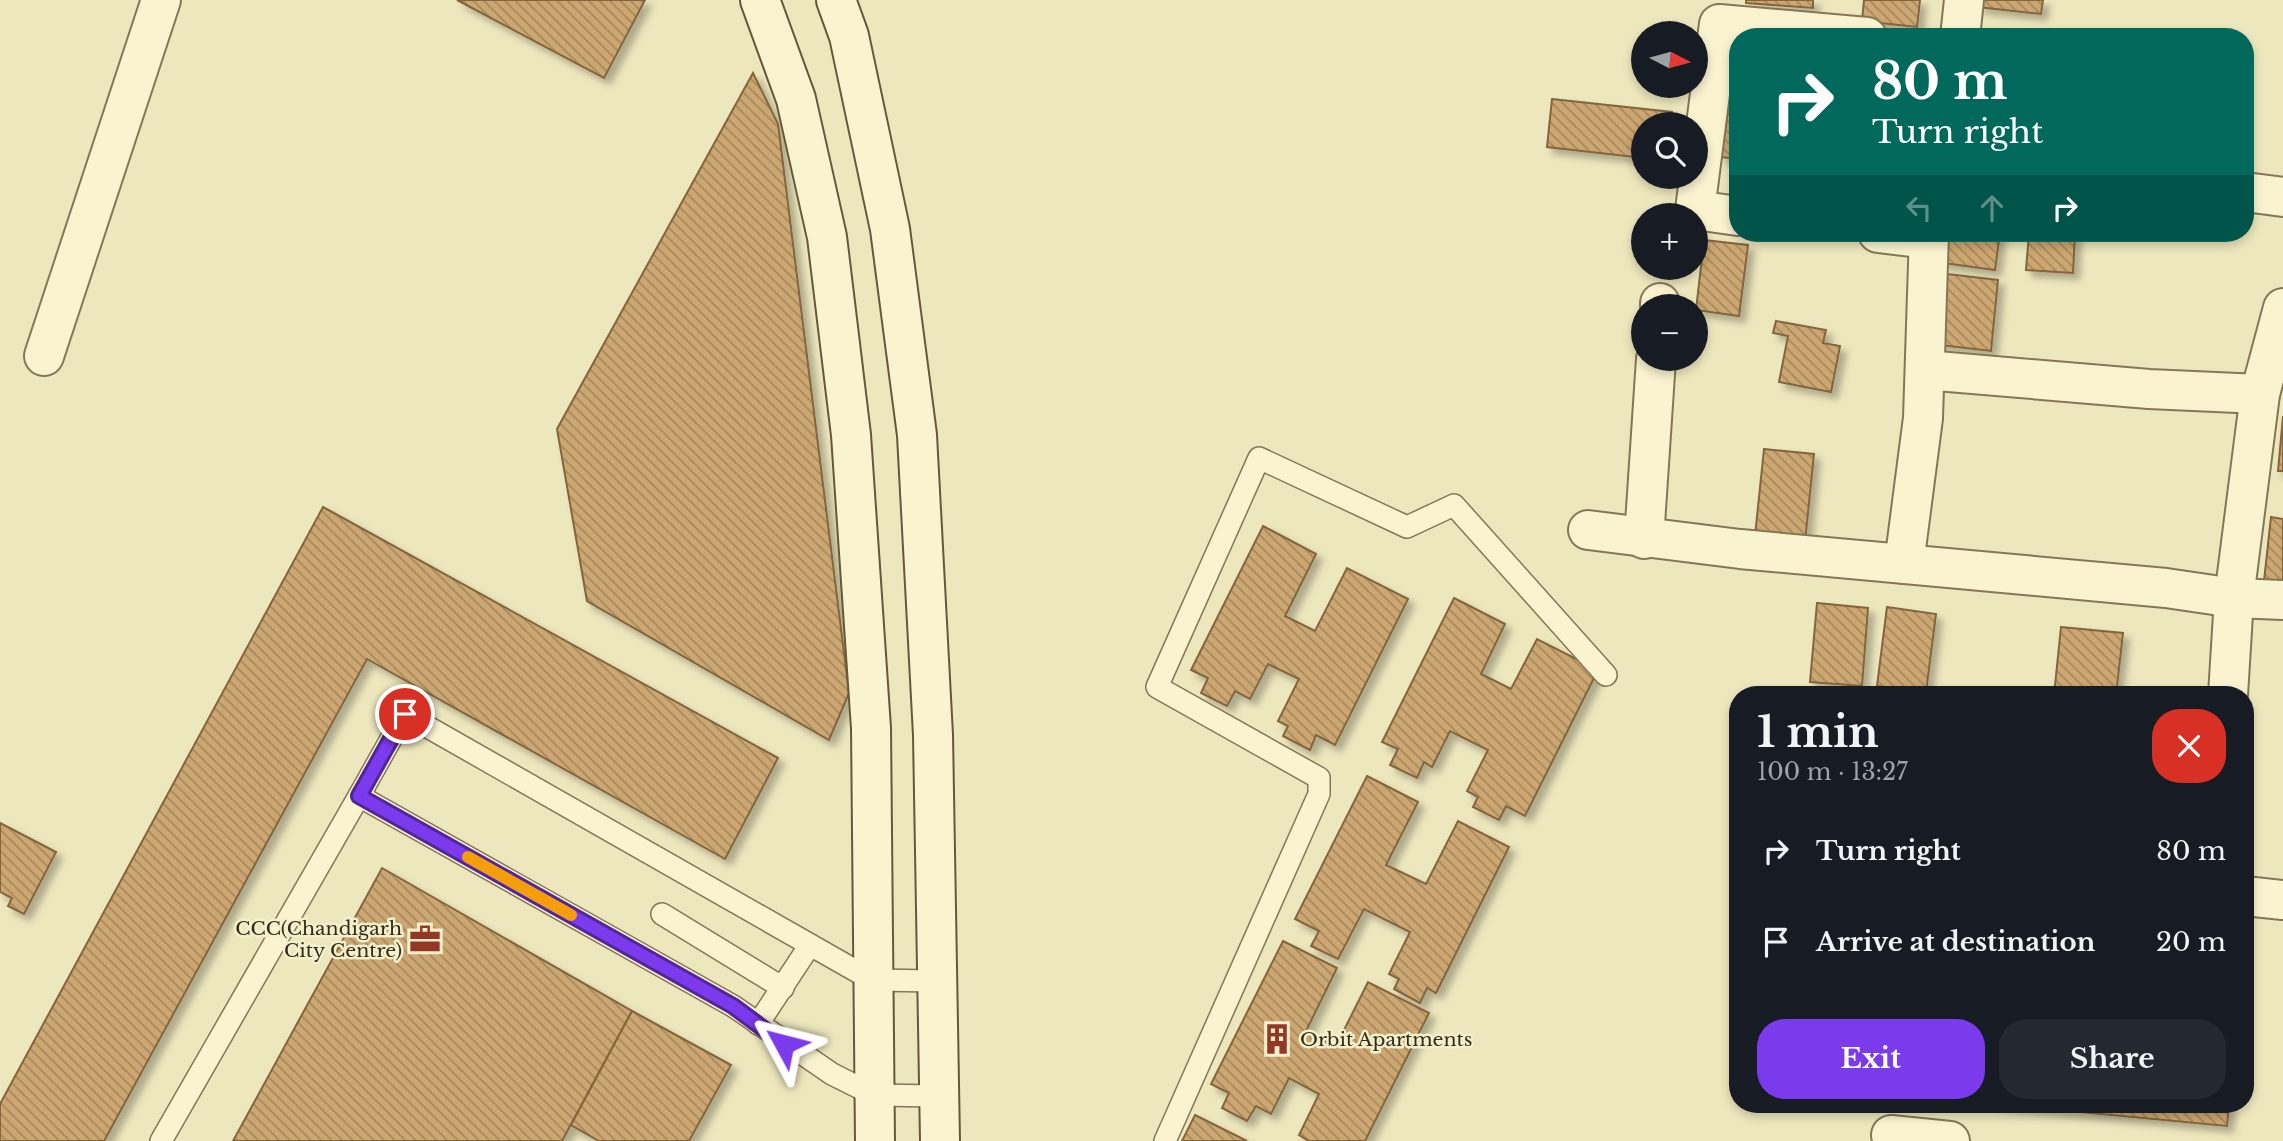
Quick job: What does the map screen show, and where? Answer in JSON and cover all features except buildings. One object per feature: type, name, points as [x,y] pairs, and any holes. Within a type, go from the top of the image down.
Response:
[{"type":"street","points":[[44,356],[160,0]]},
{"type":"street","points":[[760,0],[796,99],[827,237],[851,435],[871,728],[875,1141]]},
{"type":"street","points":[[836,0],[849,36],[890,229],[917,435],[933,735],[940,1141]]},
{"type":"street","points":[[1961,28],[1964,0]]},
{"type":"street","points":[[1729,215],[1695,210],[1719,24],[1765,28]]},
{"type":"street","points":[[2254,193],[2283,197]]},
{"type":"street","points":[[1905,564],[1923,418],[1928,242]]},
{"type":"street","points":[[2229,686],[2234,598],[2260,394],[2283,308]]},
{"type":"street","points":[[1925,370],[2149,389],[2260,394]]},
{"type":"street","points":[[1644,538],[1655,371]]},
{"type":"street","points":[[1588,530],[1644,538],[2166,588],[2234,598],[2283,600]]},
{"type":"street","points":[[2254,897],[2283,900]]},
{"type":"street","points":[[1891,1135],[1950,1141]]},
{"type":"lane","points":[[1166,1141],[1320,794],[1319,778],[1157,687],[1259,458],[1407,527],[1454,505],[1606,675]]},
{"type":"lane","points":[[161,1141],[405,714],[872,980],[937,981]]},
{"type":"lane","points":[[359,796],[733,1006],[832,1074],[874,1095],[939,1096]]},
{"type":"lane","points":[[662,914],[783,988]]},
{"type":"lane","points":[[758,1024],[810,945]]},
{"type":"slow traffic","points":[[468,857],[571,915]]},
{"type":"place","name":"CCC(Chandigarh City Centre)","points":[[425,939]]},
{"type":"place","name":"Orbit Apartments","points":[[1277,1039]]},
{"type":"route","points":[[405,714],[359,796],[733,1006],[784,1044]]}]
